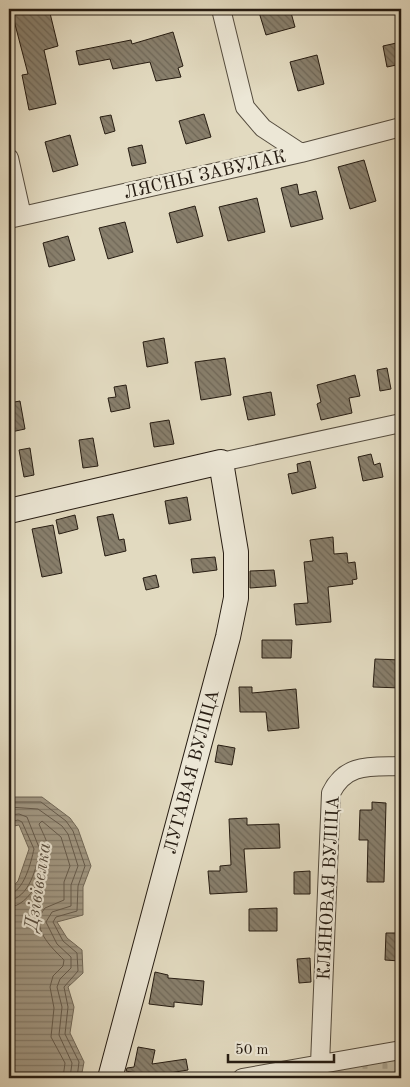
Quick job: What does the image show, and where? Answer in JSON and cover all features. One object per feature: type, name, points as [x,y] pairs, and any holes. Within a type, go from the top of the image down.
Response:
[{"type":"street","points":[[221,9],[246,107],[263,128],[302,153]]},
{"type":"street","name":"ЛЯСНЫ ЗАВУЛАК","points":[[15,218],[302,153],[401,127]]},
{"type":"street","points":[[9,158],[15,218]]},
{"type":"street","points":[[9,511],[401,423]]},
{"type":"street","name":"ЛУГАВАЯ ВУЛІЦА","points":[[110,1078],[226,647],[234,606],[237,576],[236,552],[221,462]]},
{"type":"street","name":"КЛЯНОВАЯ ВУЛІЦА","points":[[320,1064],[331,792],[337,780],[350,770],[401,766]]},
{"type":"street","points":[[242,1078],[401,1050]]},
{"type":"green space","points":[[401,1056],[401,1078],[286,1078]]},
{"type":"water","name":"Дзівівелка","points":[[9,790],[13,797],[42,797],[70,818],[78,829],[91,866],[83,887],[83,915],[57,922],[67,938],[82,950],[83,973],[68,987],[74,1007],[70,1033],[84,1062],[81,1078],[9,1078],[9,891],[18,881],[29,849],[19,825],[9,827]]},
{"type":"building","points":[[11,9],[49,9],[58,46],[44,50],[56,104],[29,110],[22,75],[28,74]]},
{"type":"building","points":[[258,9],[290,9],[295,27],[266,35]]},
{"type":"building","points":[[173,32],[183,66],[178,68],[181,77],[156,81],[150,62],[113,69],[110,59],[79,65],[76,51],[131,40],[132,44]]},
{"type":"building","points":[[401,42],[401,64],[387,67],[383,46]]},
{"type":"building","points":[[317,55],[324,84],[298,91],[290,62]]},
{"type":"building","points":[[204,114],[211,137],[186,144],[179,121]]},
{"type":"building","points":[[111,115],[115,131],[105,134],[100,117]]},
{"type":"building","points":[[70,135],[78,165],[53,172],[45,142]]},
{"type":"building","points":[[142,145],[146,163],[132,166],[128,148]]},
{"type":"building","points":[[364,160],[376,201],[350,209],[338,167]]},
{"type":"building","points":[[297,184],[299,195],[316,191],[323,219],[291,227],[281,188]]},
{"type":"building","points":[[257,198],[265,232],[228,241],[219,207]]},
{"type":"building","points":[[195,206],[203,236],[177,243],[169,213]]},
{"type":"building","points":[[125,222],[133,252],[108,259],[99,228]]},
{"type":"building","points":[[68,236],[75,260],[49,267],[43,243]]},
{"type":"building","points":[[164,338],[168,363],[147,367],[143,342]]},
{"type":"building","points":[[225,358],[231,395],[201,400],[195,362]]},
{"type":"building","points":[[387,368],[391,389],[380,391],[377,370]]},
{"type":"building","points":[[355,375],[360,396],[349,398],[352,413],[321,420],[317,404],[321,402],[317,385]]},
{"type":"building","points":[[126,385],[130,408],[111,412],[108,398],[116,397],[114,387]]},
{"type":"building","points":[[271,392],[275,415],[248,420],[243,397]]},
{"type":"building","points":[[20,401],[25,429],[11,432],[9,403]]},
{"type":"building","points":[[169,420],[174,444],[154,447],[150,423]]},
{"type":"building","points":[[93,438],[98,466],[83,468],[79,440]]},
{"type":"building","points":[[30,448],[34,475],[24,477],[19,450]]},
{"type":"building","points":[[371,454],[374,465],[380,463],[383,477],[363,481],[358,457]]},
{"type":"building","points":[[310,461],[316,488],[292,494],[288,474],[298,472],[297,464]]},
{"type":"building","points":[[187,497],[191,520],[169,524],[165,501]]},
{"type":"building","points":[[113,514],[119,540],[124,539],[126,551],[105,556],[97,517]]},
{"type":"building","points":[[75,515],[78,529],[59,534],[56,520]]},
{"type":"building","points":[[53,525],[62,573],[42,577],[32,529]]},
{"type":"building","points":[[333,537],[334,554],[347,553],[348,563],[355,562],[357,579],[352,580],[353,584],[328,587],[331,622],[296,625],[294,604],[308,603],[304,562],[313,561],[310,540]]},
{"type":"building","points":[[215,557],[217,570],[193,573],[191,559]]},
{"type":"building","points":[[274,570],[276,586],[250,588],[250,571]]},
{"type":"building","points":[[156,575],[159,587],[146,590],[143,578]]},
{"type":"building","points":[[262,640],[292,640],[291,658],[262,658]]},
{"type":"building","points":[[375,659],[401,660],[401,688],[373,687]]},
{"type":"building","points":[[239,687],[252,687],[252,693],[296,689],[299,728],[268,731],[266,712],[240,712]]},
{"type":"building","points":[[218,745],[235,748],[232,765],[215,762]]},
{"type":"building","points":[[372,802],[386,803],[384,882],[367,882],[368,840],[359,840],[360,810],[372,810]]},
{"type":"building","points":[[247,818],[247,825],[279,824],[280,848],[244,849],[247,892],[210,894],[208,871],[220,871],[220,866],[231,865],[229,819]]},
{"type":"building","points":[[310,871],[310,894],[294,894],[294,872]]},
{"type":"building","points":[[277,908],[277,931],[249,931],[249,909]]},
{"type":"building","points":[[386,933],[401,933],[400,961],[385,960]]},
{"type":"building","points":[[310,958],[311,982],[299,983],[297,959]]},
{"type":"building","points":[[155,972],[168,975],[168,978],[204,981],[202,1005],[174,1002],[174,1007],[149,1004]]},
{"type":"building","points":[[138,1047],[155,1050],[152,1064],[186,1059],[188,1070],[150,1076],[126,1071],[127,1068],[134,1067]]}]
